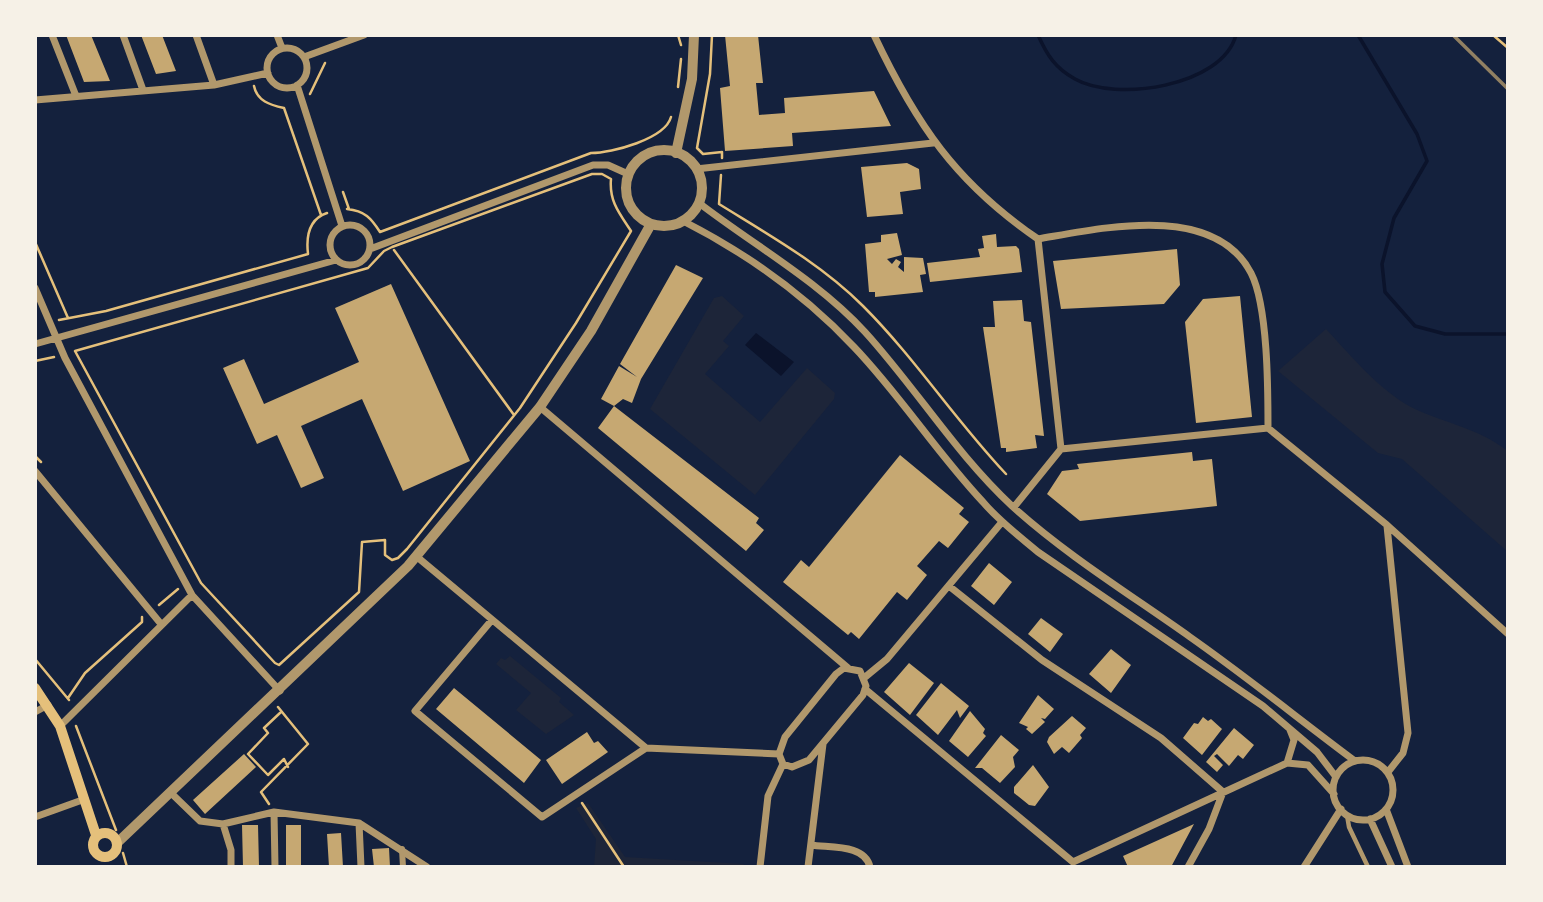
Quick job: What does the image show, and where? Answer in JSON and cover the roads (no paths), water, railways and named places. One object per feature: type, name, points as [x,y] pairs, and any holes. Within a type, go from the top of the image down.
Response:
[{"type":"main road","points":[[35,688],[60,726],[96,835]]},
{"type":"main road","points":[[107,832],[118,841],[110,862],[94,851],[92,842],[96,835],[107,832]]},
{"type":"street","points":[[52,35],[76,96]]},
{"type":"street","points":[[123,35],[143,90]]},
{"type":"street","points":[[196,35],[214,85]]},
{"type":"street","points":[[277,35],[282,48]]},
{"type":"street","points":[[304,57],[345,38],[364,35]]},
{"type":"street","points":[[676,153],[692,79],[694,35]]},
{"type":"street","points":[[874,35],[895,80],[933,143],[978,190],[1038,239],[1061,449],[1014,508]]},
{"type":"street","points":[[282,48],[295,49],[304,57],[306,76],[297,85],[279,86],[268,73],[269,60],[282,48]]},
{"type":"street","points":[[35,100],[214,85],[268,73]]},
{"type":"street","points":[[297,85],[342,226]]},
{"type":"street","points":[[696,169],[722,164],[933,143]]},
{"type":"street","points":[[653,152],[676,153],[696,169],[700,180],[699,203],[683,221],[662,226],[651,224],[640,218],[627,198],[628,174],[643,156],[653,152]]},
{"type":"street","points":[[370,249],[593,165],[608,165],[628,174]]},
{"type":"street","points":[[699,203],[802,275],[836,303],[865,333],[963,452],[1014,508],[1048,536],[1268,692],[1355,761],[1371,761],[1388,772],[1393,789],[1386,809],[1370,819],[1344,812],[1334,794],[1308,765],[1287,763],[1073,862],[865,690]]},
{"type":"street","points":[[683,221],[739,253],[826,318],[856,349],[953,468],[1002,522],[1038,552],[1263,706],[1317,752],[1336,777]]},
{"type":"street","points":[[118,841],[280,691],[416,556],[540,407],[591,331],[651,224]]},
{"type":"street","points":[[35,344],[336,260],[353,266],[365,260],[370,249],[365,231],[354,225],[342,226],[330,242],[336,260]]},
{"type":"street","points":[[1038,239],[1175,225],[1198,229],[1230,247],[1251,274],[1260,305],[1268,428]]},
{"type":"street","points":[[35,288],[56,339],[192,595],[280,691]]},
{"type":"street","points":[[540,407],[848,668],[860,671],[865,690],[823,744],[800,765],[792,767],[783,764]]},
{"type":"street","points":[[1061,449],[1268,428],[1387,525],[1508,634]]},
{"type":"street","points":[[35,471],[161,624]]},
{"type":"street","points":[[864,678],[887,659],[1002,522]]},
{"type":"street","points":[[1387,525],[1408,733],[1403,753],[1388,772]]},
{"type":"street","points":[[416,556],[646,748]]},
{"type":"street","points":[[948,586],[1042,660],[1161,738],[1223,792]]},
{"type":"street","points":[[60,726],[192,595]]},
{"type":"street","points":[[491,621],[415,711],[542,817],[646,748],[779,754]]},
{"type":"street","points":[[760,867],[768,796],[783,764],[779,754],[785,737],[836,674],[848,668]]},
{"type":"street","points":[[35,712],[48,705]]},
{"type":"street","points":[[1287,763],[1294,740],[1289,728]]},
{"type":"street","points":[[808,867],[823,744]]},
{"type":"street","points":[[1334,794],[1336,777],[1355,761]]},
{"type":"street","points":[[170,792],[200,821],[223,824],[274,812],[359,824],[427,867]]},
{"type":"street","points":[[1188,867],[1209,829],[1223,792]]},
{"type":"street","points":[[35,817],[85,799]]},
{"type":"street","points":[[1386,809],[1408,867]]},
{"type":"street","points":[[274,812],[275,867]]},
{"type":"street","points":[[1304,867],[1344,812]]},
{"type":"street","points":[[1370,819],[1391,867]]},
{"type":"street","points":[[223,824],[231,850],[231,867]]},
{"type":"street","points":[[359,824],[361,867]]},
{"type":"street","points":[[811,845],[860,852],[868,860],[870,867]]},
{"type":"street","points":[[402,849],[403,867]]},
{"type":"lane","points":[[1344,812],[1368,867]]},
{"type":"waterway","points":[[1038,35],[1052,60],[1068,75],[1093,86],[1115,89],[1140,89],[1189,78],[1211,67],[1227,53],[1236,35]]},
{"type":"waterway","points":[[1358,35],[1417,134],[1427,161],[1394,218],[1382,264],[1385,292],[1415,326],[1445,334],[1508,334]]},
{"type":"railway","points":[[1453,35],[1508,89]]}]
